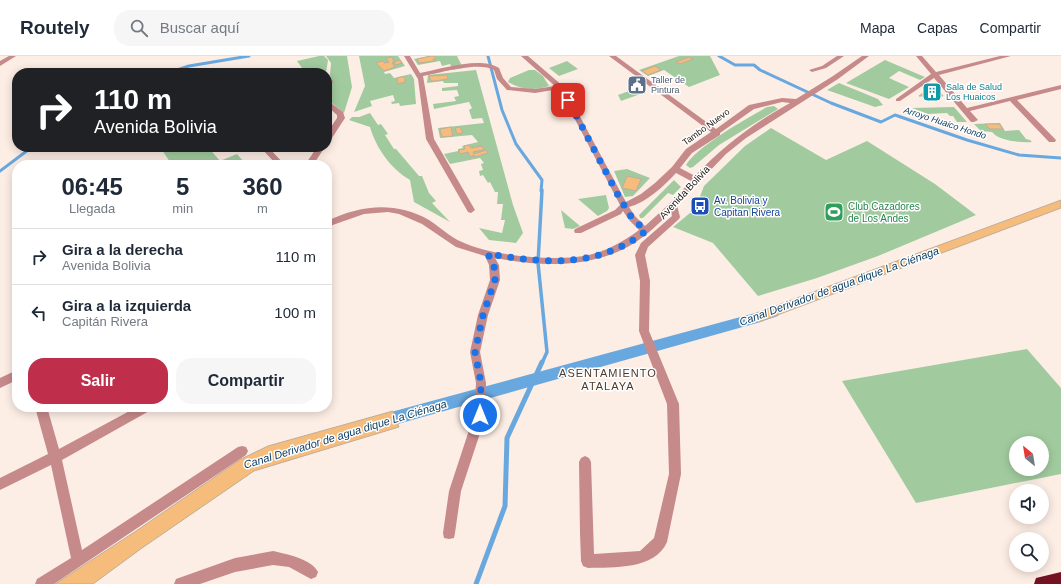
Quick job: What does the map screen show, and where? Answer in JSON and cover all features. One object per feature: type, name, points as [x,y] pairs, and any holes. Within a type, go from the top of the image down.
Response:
[{"type":"highway","points":[[1042,584],[1061,580]]},
{"type":"street","points":[[0,64],[13,56]]},
{"type":"street","points":[[407,56],[419,75],[423,99],[426,107],[426,123],[430,139],[471,210]]},
{"type":"street","points":[[524,56],[560,87],[624,205],[632,218],[646,231]]},
{"type":"street","points":[[612,56],[622,59],[717,133]]},
{"type":"street","points":[[812,70],[824,67],[841,56]]},
{"type":"street","name":"Avenida Bolivia","points":[[332,222],[361,211],[378,209],[396,211],[408,214],[423,221],[459,245],[488,254],[509,257],[570,261],[586,259],[627,244],[646,231],[730,146],[748,132],[797,101],[821,88],[866,56]]},
{"type":"street","points":[[919,56],[974,120]]},
{"type":"street","points":[[898,100],[935,74],[1008,56]]},
{"type":"street","points":[[419,75],[466,66],[490,64],[497,69],[500,79],[509,89],[535,91],[560,87]]},
{"type":"street","points":[[966,110],[1013,100],[1061,87]]},
{"type":"street","name":"Tambo Nuevo","points":[[578,231],[618,212],[624,205],[631,205],[639,200],[675,169],[680,160],[689,151],[717,133],[752,107],[782,100],[797,101]]},
{"type":"street","points":[[1013,100],[1052,140]]},
{"type":"street","points":[[332,107],[340,114],[341,118],[332,132]]},
{"type":"street","points":[[269,152],[277,160]]},
{"type":"street","points":[[675,169],[696,180]]},
{"type":"street","points":[[586,462],[586,532],[588,561],[620,560],[643,557],[660,542],[675,474],[673,404],[644,331],[645,281],[640,255],[644,245],[676,217],[673,204]]},
{"type":"street","points":[[449,533],[454,491],[480,415],[481,383],[475,352],[483,315],[495,280],[494,265],[488,254]]},
{"type":"street","points":[[0,383],[12,377]]},
{"type":"street","points":[[42,412],[55,457],[78,561]]},
{"type":"street","points":[[0,484],[55,457],[138,412]]},
{"type":"street","points":[[42,584],[242,451]]},
{"type":"street","points":[[181,584],[235,566],[273,558],[291,561],[311,572]]},
{"type":"green space","points":[[319,56],[324,56],[328,60],[327,68],[302,68],[297,61]]},
{"type":"green space","points":[[326,56],[347,56],[352,87],[344,113],[332,103],[331,63]]},
{"type":"green space","points":[[359,56],[398,56],[405,66],[384,72],[385,74],[390,73],[394,78],[411,74],[414,79],[416,104],[400,106],[399,103],[392,104],[391,102],[395,101],[393,95],[370,101],[372,106],[354,112],[365,86]]},
{"type":"green space","points":[[430,56],[457,56],[463,68],[453,70],[450,64],[442,66],[440,61],[418,65],[414,59]]},
{"type":"green space","points":[[679,56],[710,56],[720,75],[689,87],[664,70],[648,76],[639,70]]},
{"type":"green space","points":[[885,60],[925,77],[920,80],[899,71],[889,78],[909,87],[889,99],[846,83]]},
{"type":"green space","points":[[567,61],[578,69],[559,76],[549,68]]},
{"type":"green space","points":[[476,70],[513,205],[523,233],[516,243],[489,240],[479,228],[502,233],[505,220],[501,220],[503,204],[497,204],[498,192],[495,192],[490,182],[488,183],[483,175],[480,176],[479,171],[483,170],[481,164],[484,163],[480,158],[450,164],[444,154],[458,151],[458,149],[463,148],[462,146],[478,142],[472,135],[440,138],[438,128],[484,123],[482,118],[472,119],[469,110],[472,108],[469,102],[434,109],[433,104],[456,101],[454,97],[459,96],[457,90],[442,91],[442,88],[458,86],[458,83],[444,83],[443,81],[427,83],[428,75]]},
{"type":"green space","points":[[529,70],[535,70],[543,76],[549,86],[539,89],[528,89],[518,87],[508,82],[510,78]]},
{"type":"green space","points":[[839,83],[878,99],[883,105],[875,107],[827,90]]},
{"type":"green space","points":[[640,87],[646,92],[621,101],[618,95]]},
{"type":"green space","points":[[774,106],[778,109],[719,145],[693,167],[690,168],[686,165],[700,150],[723,133],[767,107]]},
{"type":"green space","points":[[954,107],[967,122],[957,122],[953,116],[950,116],[947,113],[928,114],[912,108]]},
{"type":"green space","points":[[370,113],[378,125],[381,124],[388,134],[385,135],[394,149],[396,149],[419,176],[422,176],[429,193],[436,201],[432,203],[450,222],[414,202],[410,180],[397,170],[385,157],[376,143],[370,127],[349,120],[352,117],[359,117]]},
{"type":"green space","points":[[1000,123],[1005,131],[1019,130],[1026,139],[1032,142],[1016,142],[1000,138],[992,132],[981,131],[974,124]]},
{"type":"green space","name":"Club Cazadores de Los Andes","points":[[771,128],[826,160],[867,141],[935,184],[976,215],[878,256],[817,278],[758,296],[713,243],[673,227],[690,213],[703,211],[709,204],[699,199],[704,186],[745,146]]},
{"type":"green space","points":[[163,152],[212,152],[219,160],[169,160]]},
{"type":"green space","points":[[237,154],[242,160],[222,160]]},
{"type":"green space","points":[[627,169],[650,178],[633,196],[625,197],[614,171]]},
{"type":"green space","points":[[674,180],[681,187],[673,195],[668,193],[643,218],[640,218],[639,215]]},
{"type":"green space","points":[[606,195],[609,208],[607,211],[598,216],[578,199]]},
{"type":"green space","points":[[561,210],[580,226],[573,229],[565,228]]},
{"type":"green space","points":[[1027,349],[1061,388],[1061,474],[916,503],[842,381]]},
{"type":"building","points":[[434,56],[436,59],[433,59],[434,61],[419,63],[417,59]]},
{"type":"building","points":[[392,57],[394,62],[392,63],[395,67],[384,71],[376,63],[382,61],[385,63],[389,62],[386,58]]},
{"type":"building","points":[[689,57],[693,59],[680,64],[676,62]]},
{"type":"building","points":[[400,60],[402,63],[396,65],[394,62]]},
{"type":"building","points":[[655,66],[661,70],[648,75],[642,71]]},
{"type":"building","points":[[447,75],[448,79],[436,81],[431,81],[429,76]]},
{"type":"building","points":[[405,77],[405,82],[398,84],[397,78]]},
{"type":"building","name":"Sala de Salud Los Huaicos","points":[[930,88],[937,88],[943,96],[919,96]]},
{"type":"building","points":[[985,124],[999,124],[1003,129],[990,129]]},
{"type":"building","points":[[451,127],[453,136],[442,137],[440,129]]},
{"type":"building","points":[[460,127],[463,133],[457,134],[455,128]]},
{"type":"building","points":[[469,145],[471,148],[482,146],[484,150],[473,152],[474,154],[486,150],[488,153],[475,157],[474,155],[470,157],[468,152],[460,154],[459,150],[465,149],[464,146]]},
{"type":"building","points":[[627,176],[641,179],[636,191],[622,188]]},
{"type":"building","points":[[1061,200],[1061,208],[759,322],[754,314]]},
{"type":"building","points":[[393,411],[399,427],[254,471],[142,548],[93,584],[55,584],[241,459],[268,446]]},
{"type":"waterway","points":[[183,68],[249,56]]},
{"type":"waterway","name":"Arroyo Huaico Hondo","points":[[488,56],[502,110],[516,144],[542,180],[541,191]]},
{"type":"waterway","name":"Arroyo Huaico Hondo","points":[[719,56],[735,65],[754,65],[760,70],[831,103],[881,122],[895,115],[967,140],[1019,155],[1061,158]]},
{"type":"waterway","points":[[15,160],[25,152]]},
{"type":"waterway","points":[[0,171],[12,162]]},
{"type":"waterway","name":"Arroyo Huaico Hondo","points":[[542,190],[538,263],[547,352],[542,363]]},
{"type":"waterway","name":"Canal Derivador de agua dique La Ciénaga","points":[[380,422],[757,318],[773,312]]},
{"type":"waterway","name":"Arroyo Huaico Hondo","points":[[476,584],[505,506],[507,438],[542,362]]},
{"type":"place","name":"Taller de Pintura","points":[[637,85]]},
{"type":"place","name":"Sala de Salud Los Huaicos","points":[[932,92]]},
{"type":"place","name":"Av. Bolivia y Capitan Rivera","points":[[700,206]]},
{"type":"place","name":"Club Cazadores de Los Andes","points":[[834,212]]},
{"type":"district","name":"ASENTAMIENTO ATALAYA","points":[[608,379]]},
{"type":"route","points":[[480,415],[481,383],[475,352],[483,315],[495,280],[494,265],[488,254],[539,260],[570,261],[586,259],[627,244],[646,231],[632,218],[619,197],[568,100]]}]
